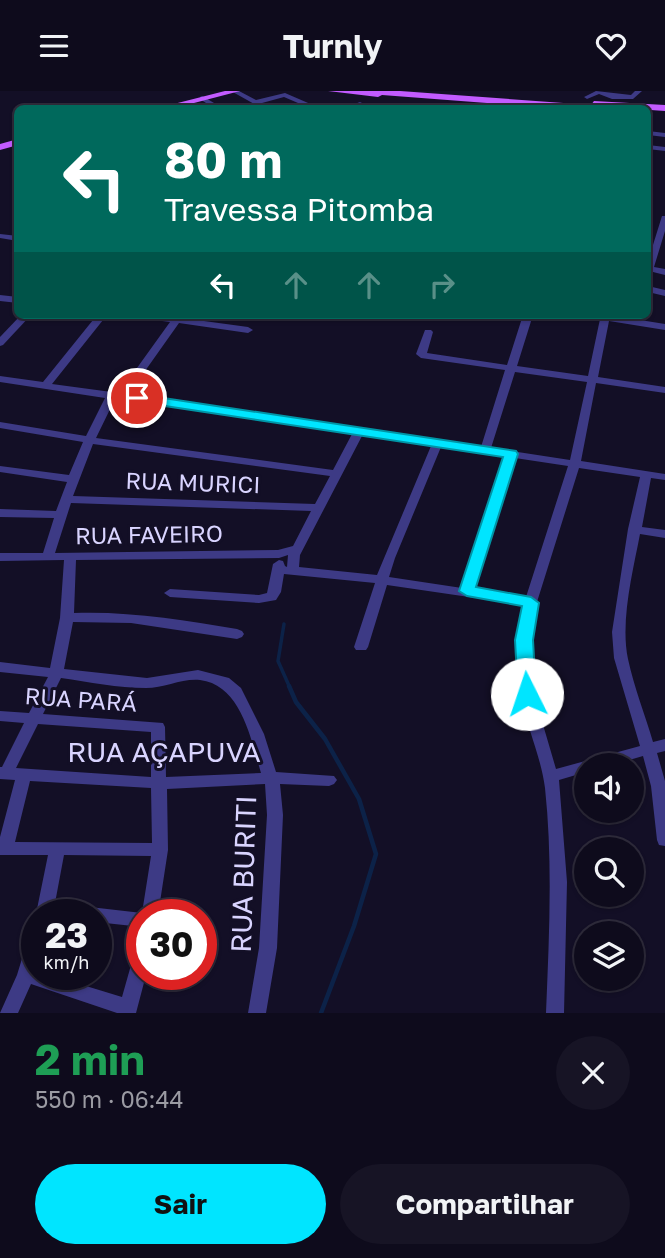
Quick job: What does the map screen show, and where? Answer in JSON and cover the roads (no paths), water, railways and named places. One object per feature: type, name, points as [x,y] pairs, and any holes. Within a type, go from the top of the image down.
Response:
[{"type":"main road","points":[[160,105],[218,91]]},
{"type":"main road","points":[[176,105],[234,91]]},
{"type":"main road","points":[[332,91],[373,95],[418,93]]},
{"type":"main road","points":[[367,91],[556,105]]},
{"type":"main road","points":[[452,91],[608,105]]},
{"type":"main road","points":[[506,96],[615,98],[644,105]]},
{"type":"main road","points":[[532,103],[539,105]]},
{"type":"street","points":[[234,91],[262,105]]},
{"type":"street","points":[[587,97],[602,93],[633,97],[639,91]]},
{"type":"street","points":[[602,93],[615,98]]},
{"type":"street","points":[[256,102],[285,95],[309,105]]},
{"type":"street","points":[[202,99],[213,105]]},
{"type":"street","points":[[651,260],[663,231],[665,218]]},
{"type":"street","points":[[654,249],[665,251]]},
{"type":"street","points":[[0,342],[22,319]]},
{"type":"street","points":[[46,385],[99,319]]},
{"type":"street","points":[[48,556],[65,499],[88,440],[118,395],[176,319]]},
{"type":"street","points":[[189,319],[248,330]]},
{"type":"street","points":[[485,450],[527,319]]},
{"type":"street","points":[[555,1013],[559,882],[551,776],[525,682],[524,640],[531,603],[575,463],[605,319]]},
{"type":"street","points":[[617,319],[665,327]]},
{"type":"street","points":[[428,332],[421,355],[665,390]]},
{"type":"street","points":[[0,379],[665,477]]},
{"type":"street","points":[[0,425],[88,440],[336,474]]},
{"type":"street","points":[[170,593],[259,599],[274,595],[359,432]]},
{"type":"street","points":[[361,647],[382,579],[437,443]]},
{"type":"street","points":[[467,591],[511,454]]},
{"type":"street","points":[[0,469],[72,479]]},
{"type":"street","points":[[646,474],[634,529],[619,632],[621,658],[659,786],[665,840]]},
{"type":"street","name":"RUA MURICI","points":[[65,499],[319,508]]},
{"type":"street","points":[[0,513],[60,515]]},
{"type":"street","points":[[634,529],[665,534]]},
{"type":"street","name":"RUA FAVEIRO","points":[[0,557],[279,554],[298,548]]},
{"type":"street","points":[[279,554],[286,570]]},
{"type":"street","points":[[3,773],[56,674],[67,618],[70,556]]},
{"type":"street","points":[[286,570],[382,579],[531,603]]},
{"type":"street","points":[[67,618],[107,615],[139,618],[237,634]]},
{"type":"street","name":"RUA BURITI","points":[[0,667],[147,683],[198,675],[224,682],[240,698],[257,734],[272,778],[275,815],[268,948],[257,1013]]},
{"type":"street","name":"RUA PARÁ","points":[[0,716],[158,727],[160,783]]},
{"type":"street","points":[[629,753],[665,745]]},
{"type":"street","points":[[551,776],[574,769]]},
{"type":"street","name":"RUA AÇAPUVA","points":[[3,773],[160,783],[272,778],[328,780]]},
{"type":"street","points":[[24,776],[2,848],[160,850]]},
{"type":"street","points":[[152,899],[160,850],[160,783]]},
{"type":"street","points":[[47,899],[57,850]]},
{"type":"street","points":[[9,1013],[21,986]]},
{"type":"street","points":[[69,990],[127,1010],[133,990]]},
{"type":"waterway","points":[[284,624],[278,661],[290,688]]},
{"type":"waterway","points":[[289,686],[296,702],[325,739],[359,799],[376,854],[354,926],[321,1013]]}]
